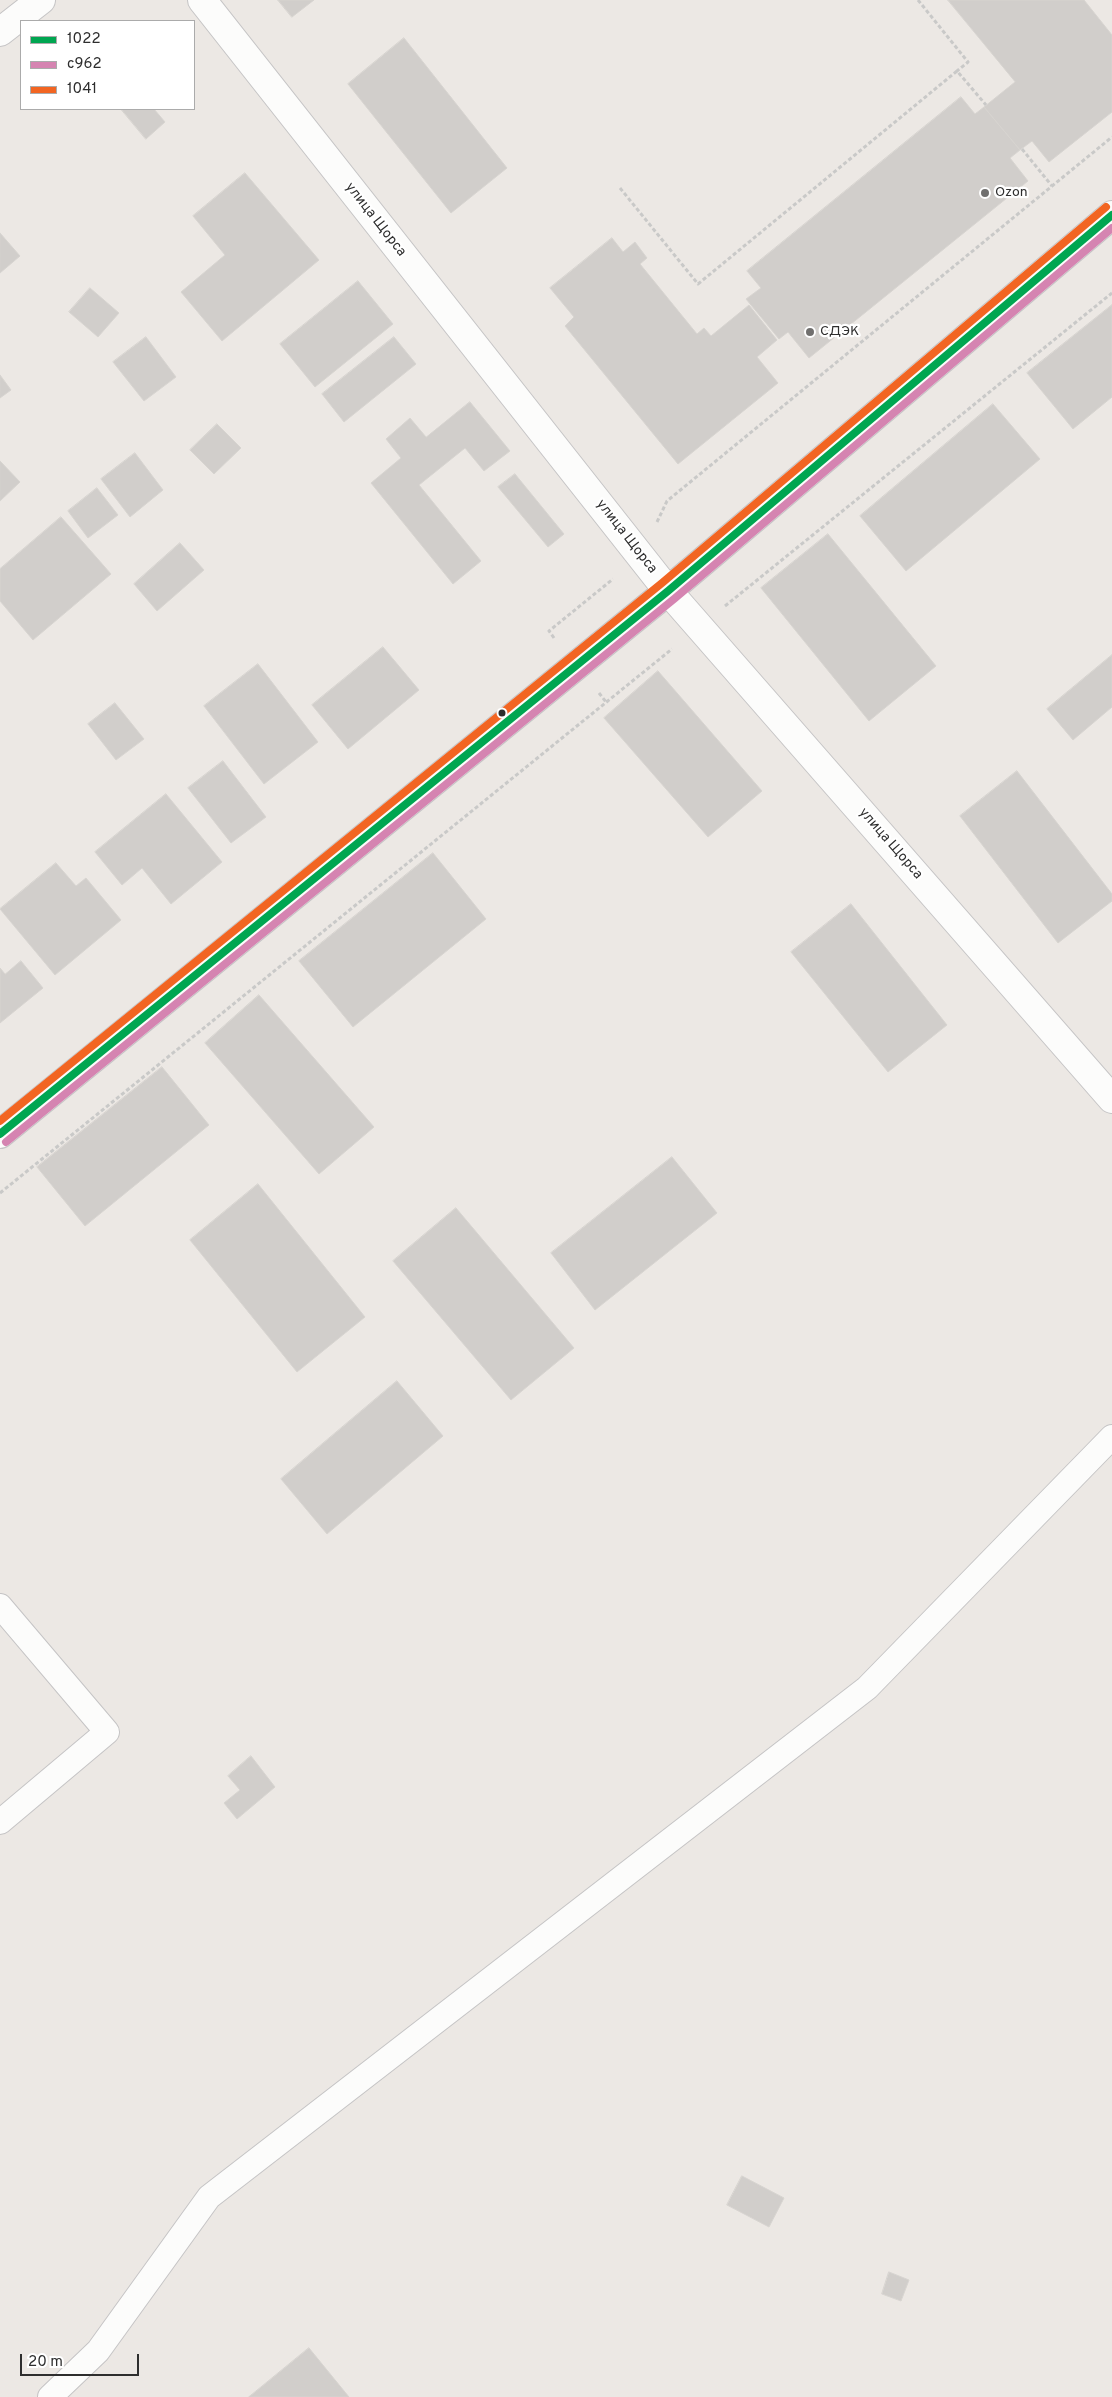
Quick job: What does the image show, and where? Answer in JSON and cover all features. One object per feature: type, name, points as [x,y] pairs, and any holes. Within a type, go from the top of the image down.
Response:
[{"type":"street","points":[[0,32],[41,0]]},
{"type":"street","name":"улица Щорса","points":[[202,0],[668,591],[1112,1099]]},
{"type":"street","points":[[0,1134],[668,591],[1112,215]]},
{"type":"lane","points":[[50,2397],[98,2351],[209,2197],[867,1688],[1112,1437]]},
{"type":"lane","points":[[0,1606],[108,1732],[0,1822]]},
{"type":"path","points":[[620,188],[698,284],[968,62],[918,0]]},
{"type":"path","points":[[957,71],[986,105]]},
{"type":"path","points":[[606,702],[549,631],[641,556],[667,501],[1112,137]]},
{"type":"path","points":[[1022,149],[1052,186]]},
{"type":"path","points":[[0,1193],[1112,293]]},
{"type":"building","points":[[278,0],[314,0],[292,17]]},
{"type":"building","points":[[948,0],[1084,0],[1112,35],[1112,112],[1049,162],[1032,141],[1020,150],[984,107],[1015,82]]},
{"type":"building","points":[[404,38],[507,168],[451,213],[348,84]]},
{"type":"building","points":[[961,97],[975,114],[984,107],[1020,150],[1010,158],[1028,181],[809,358],[788,332],[779,339],[746,299],[761,288],[747,271]]},
{"type":"building","points":[[122,110],[155,110],[165,122],[146,139]]},
{"type":"building","points":[[245,173],[319,260],[222,341],[181,292],[225,255],[193,216]]},
{"type":"building","points":[[0,233],[20,256],[0,273]]},
{"type":"building","points":[[612,238],[623,252],[635,242],[647,258],[640,264],[697,334],[704,328],[711,336],[749,305],[777,340],[757,357],[778,383],[678,464],[565,326],[574,317],[550,288]]},
{"type":"building","points":[[358,281],[393,324],[315,387],[280,344]]},
{"type":"building","points":[[90,288],[119,313],[98,337],[69,312]]},
{"type":"building","points":[[1112,305],[1112,397],[1073,429],[1027,373]]},
{"type":"building","points":[[146,337],[176,377],[144,401],[113,362]]},
{"type":"building","points":[[394,337],[416,364],[344,422],[322,394]]},
{"type":"building","points":[[0,375],[11,390],[0,398]]},
{"type":"building","points":[[470,402],[510,451],[484,471],[465,448],[419,485],[481,561],[453,584],[371,483],[401,458],[386,439],[410,418],[426,437]]},
{"type":"building","points":[[993,404],[1040,459],[906,571],[860,516]]},
{"type":"building","points":[[217,424],[241,448],[214,474],[190,450]]},
{"type":"building","points":[[135,453],[163,490],[130,517],[101,479]]},
{"type":"building","points":[[0,461],[20,482],[0,501]]},
{"type":"building","points":[[515,474],[564,534],[548,547],[498,487]]},
{"type":"building","points":[[97,488],[118,515],[88,538],[68,511]]},
{"type":"building","points":[[61,517],[111,574],[33,640],[0,601],[0,569]]},
{"type":"building","points":[[828,534],[936,666],[869,721],[761,588]]},
{"type":"building","points":[[180,543],[204,570],[157,611],[134,584]]},
{"type":"building","points":[[383,647],[419,690],[348,749],[312,705]]},
{"type":"building","points":[[1112,655],[1112,707],[1073,740],[1047,709]]},
{"type":"building","points":[[258,664],[318,742],[264,784],[204,706]]},
{"type":"building","points":[[658,671],[762,791],[708,837],[604,718]]},
{"type":"building","points":[[115,703],[144,739],[116,760],[88,724]]},
{"type":"building","points":[[223,761],[266,817],[231,843],[188,788]]},
{"type":"building","points":[[1017,771],[1112,894],[1112,901],[1058,943],[960,816]]},
{"type":"building","points":[[166,794],[222,862],[171,904],[142,868],[122,885],[95,852]]},
{"type":"building","points":[[433,853],[486,919],[353,1027],[299,961]]},
{"type":"building","points":[[56,863],[76,886],[86,878],[121,920],[55,975],[0,909]]},
{"type":"building","points":[[851,904],[947,1025],[888,1072],[791,952]]},
{"type":"building","points":[[21,961],[43,988],[0,1023],[0,968],[5,974]]},
{"type":"building","points":[[259,995],[374,1127],[319,1174],[205,1043]]},
{"type":"building","points":[[162,1067],[209,1125],[85,1226],[37,1167]]},
{"type":"building","points":[[672,1157],[717,1213],[595,1310],[551,1253]]},
{"type":"building","points":[[258,1184],[365,1317],[297,1372],[190,1240]]},
{"type":"building","points":[[456,1208],[574,1348],[511,1400],[393,1261]]},
{"type":"building","points":[[397,1381],[443,1436],[327,1534],[281,1479]]},
{"type":"building","points":[[251,1756],[275,1787],[237,1819],[224,1803],[240,1790],[228,1776]]},
{"type":"building","points":[[742,2176],[784,2198],[769,2227],[727,2205]]},
{"type":"building","points":[[889,2272],[909,2280],[901,2301],[882,2294]]},
{"type":"building","points":[[309,2348],[349,2397],[249,2397]]},
{"type":"transit line","name":"1041","points":[[0,1121],[662,583],[1106,207]]},
{"type":"transit line","name":"1022","points":[[0,1134],[668,591],[1112,215]]},
{"type":"transit line","name":"с962","points":[[6,1142],[674,599],[1112,228]]},
{"type":"place","name":"Ozon","points":[[985,193]]},
{"type":"place","name":"СДЭК","points":[[810,332]]}]
